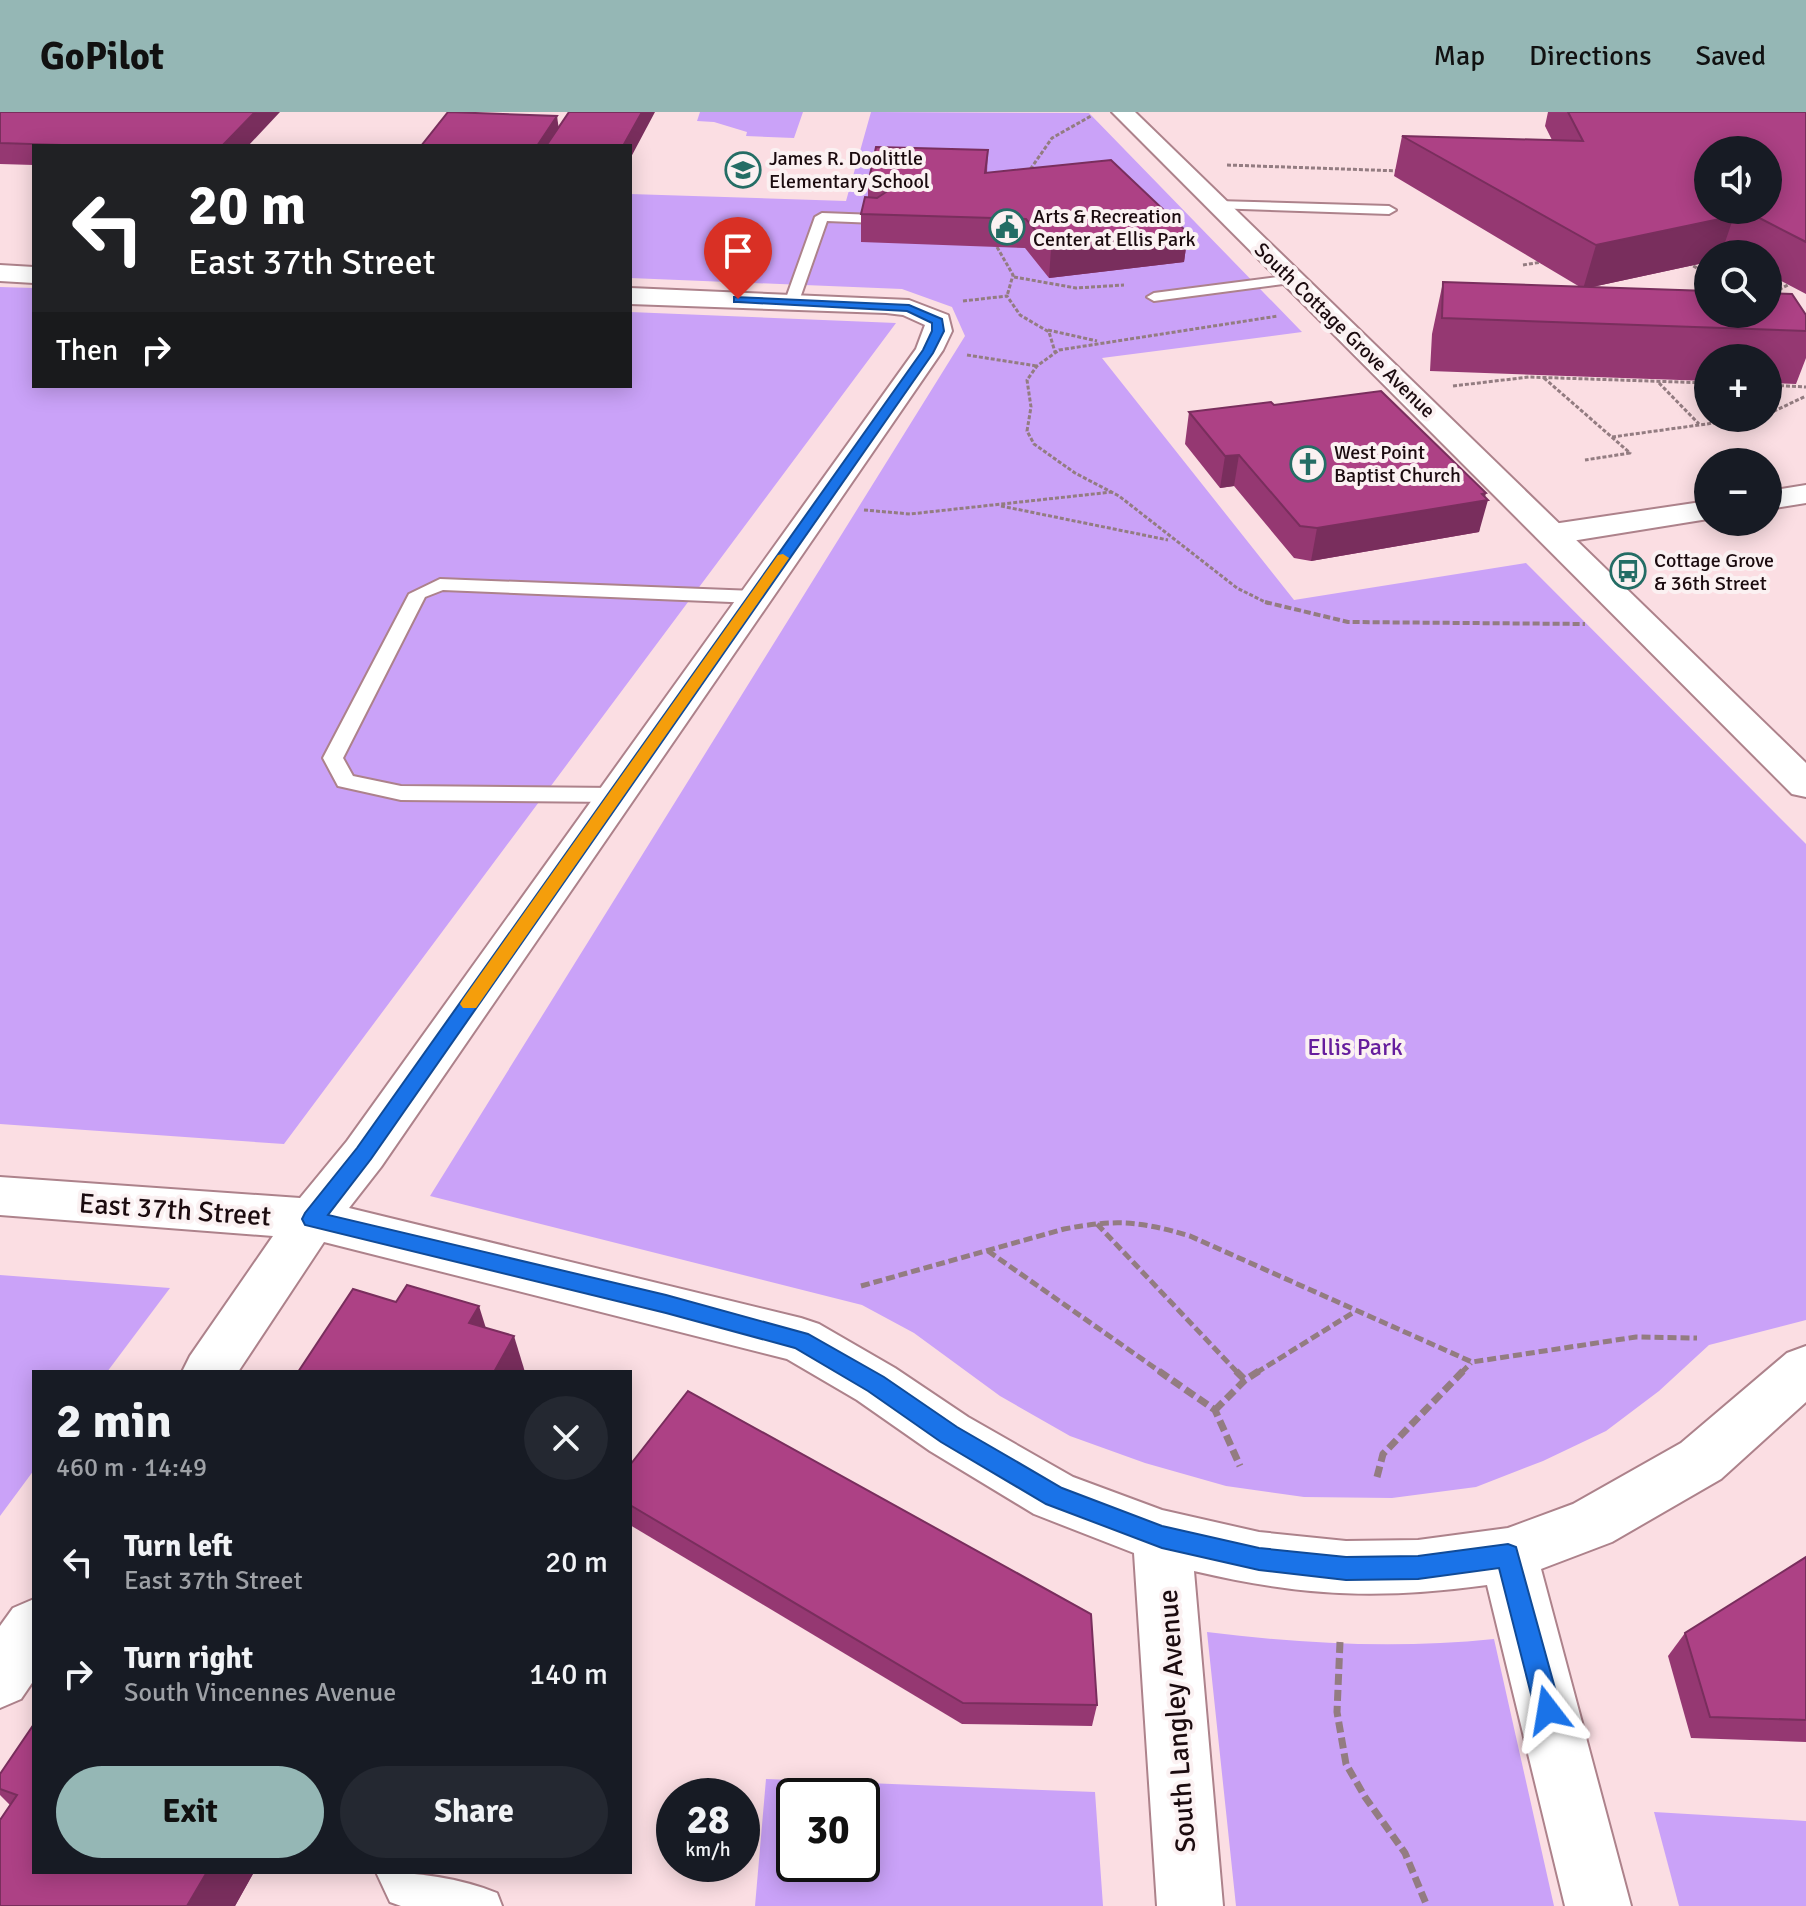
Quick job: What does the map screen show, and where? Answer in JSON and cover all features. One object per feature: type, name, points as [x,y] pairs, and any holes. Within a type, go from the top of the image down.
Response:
[{"type":"street","name":"South Cottage Grove Avenue","points":[[1109,113],[1217,205],[1806,785]]},
{"type":"street","points":[[0,273],[32,275]]},
{"type":"street","points":[[210,1370],[312,1219],[364,1154],[929,350],[938,331],[937,308],[632,296]]},
{"type":"street","points":[[1782,498],[1806,494]]},
{"type":"street","points":[[1553,534],[1694,512]]},
{"type":"street","name":"East 37th Street","points":[[0,1196],[312,1219],[666,1304],[801,1340],[1054,1496],[1162,1537],[1259,1559],[1346,1568],[1418,1567],[1508,1555],[1592,1523],[1701,1461],[1806,1369]]},
{"type":"street","name":"South Langley Avenue","points":[[1162,1537],[1190,1906]]},
{"type":"street","points":[[1508,1555],[1598,1906]]},
{"type":"street","points":[[0,1678],[32,1631]]},
{"type":"lane","points":[[1217,205],[1389,210]]},
{"type":"lane","points":[[792,301],[822,217],[876,219]]},
{"type":"lane","points":[[1154,297],[1293,279]]},
{"type":"lane","points":[[616,795],[401,793],[345,781],[333,758],[418,594],[440,584],[755,597]]},
{"type":"lane","points":[[395,1874],[403,1889],[484,1906]]},
{"type":"path","points":[[1015,181],[1027,174],[1042,145],[1070,124],[1109,113]]},
{"type":"path","points":[[1222,165],[1413,171]]},
{"type":"path","points":[[997,247],[1014,277],[1015,282],[1007,296]]},
{"type":"path","points":[[1678,258],[1694,267]]},
{"type":"path","points":[[1523,265],[1544,261]]},
{"type":"path","points":[[1014,277],[1076,288],[1139,283],[1154,297]]},
{"type":"path","points":[[1782,288],[1795,282]]},
{"type":"path","points":[[937,308],[1007,296]]},
{"type":"path","points":[[1007,296],[1024,318],[1047,329],[1101,342]]},
{"type":"path","points":[[1290,315],[1101,342],[1055,353],[1037,366],[1027,380],[1031,398],[1027,421],[1030,439],[1067,467],[1113,492],[1237,588],[1270,605],[1304,615],[1393,625],[1594,624]]},
{"type":"path","points":[[1047,329],[1055,340],[1055,353]]},
{"type":"path","points":[[961,354],[1037,366]]},
{"type":"path","points":[[1544,378],[1630,453],[1585,460]]},
{"type":"path","points":[[1440,388],[1544,378],[1694,383]]},
{"type":"path","points":[[1658,382],[1694,419]]},
{"type":"path","points":[[1782,386],[1806,387]]},
{"type":"path","points":[[1782,407],[1806,396]]},
{"type":"path","points":[[1611,437],[1694,426]]},
{"type":"path","points":[[862,510],[910,514],[1113,492]]},
{"type":"path","points":[[996,505],[1172,540]]},
{"type":"path","points":[[861,1286],[1096,1223],[1142,1222],[1190,1236],[1354,1312],[1472,1362],[1636,1337],[1697,1338]]},
{"type":"path","points":[[1096,1223],[1245,1380]]},
{"type":"path","points":[[988,1251],[1215,1410],[1240,1466]]},
{"type":"path","points":[[1215,1410],[1245,1380],[1354,1312]]},
{"type":"path","points":[[1377,1477],[1383,1454],[1472,1362]]},
{"type":"path","points":[[1340,1642],[1336,1700],[1339,1737],[1353,1779],[1394,1832],[1421,1878],[1427,1906]]},
{"type":"green space","points":[[700,112],[803,112],[794,138],[746,136],[747,132],[714,122],[697,121]]},
{"type":"green space","name":"Ellis Park","points":[[871,112],[1089,113],[1302,332],[1102,358],[1294,600],[1526,563],[1806,844],[1806,1320],[1709,1345],[1659,1391],[1606,1431],[1543,1461],[1476,1487],[1392,1498],[1304,1497],[1226,1486],[1145,1463],[1070,1436],[1000,1396],[914,1333],[862,1305],[430,1196],[965,336],[952,307],[902,289],[632,278],[632,194],[846,201]]},
{"type":"green space","points":[[0,287],[32,288],[32,388],[632,388],[632,312],[896,323],[284,1144],[0,1124]]},
{"type":"green space","points":[[0,1275],[170,1288],[108,1370],[32,1370],[32,1473],[0,1516]]},
{"type":"green space","points":[[1207,1632],[1350,1644],[1422,1644],[1494,1639],[1554,1906],[1236,1906]]},
{"type":"green space","points":[[766,1779],[776,1779],[776,1882],[880,1882],[880,1784],[1095,1792],[1103,1906],[755,1906],[757,1882],[760,1882]]},
{"type":"green space","points":[[1654,1812],[1806,1821],[1806,1906],[1679,1906]]},
{"type":"building","points":[[0,112],[255,112],[224,144],[0,143]]},
{"type":"building","points":[[448,112],[557,116],[538,144],[423,144]]},
{"type":"building","points":[[569,112],[642,112],[624,144],[547,144]]},
{"type":"building","points":[[1568,112],[1806,112],[1806,242],[1771,224],[1782,224],[1782,136],[1694,136],[1696,224],[1596,245],[1402,136],[1583,141]]},
{"type":"building","points":[[876,147],[988,150],[985,173],[1111,160],[1188,233],[1051,249],[1026,219],[861,214],[865,197],[877,198],[886,192],[877,185],[868,184]]},
{"type":"building","points":[[1443,282],[1694,291],[1694,327],[1442,318]]},
{"type":"building","points":[[1782,294],[1792,294],[1806,315],[1806,331],[1722,328],[1782,328]]},
{"type":"building","points":[[1381,391],[1486,493],[1482,494],[1488,500],[1317,528],[1300,526],[1239,455],[1225,456],[1189,412],[1271,402],[1274,405]]},
{"type":"building","points":[[407,1285],[479,1306],[469,1323],[514,1336],[495,1370],[299,1370],[353,1289],[396,1302]]},
{"type":"building","points":[[688,1391],[1091,1614],[1097,1705],[963,1703],[632,1506],[632,1462]]},
{"type":"building","points":[[1806,1557],[1806,1720],[1710,1717],[1685,1633]]},
{"type":"building","points":[[32,1727],[32,1874],[206,1874],[187,1906],[0,1906],[0,1820],[17,1795],[0,1789],[0,1774]]},
{"type":"slow traffic","points":[[469,1004],[783,558]]},
{"type":"place","name":"James R. Doolittle Elementary School","points":[[743,170]]},
{"type":"place","name":"Arts & Recreation Center at Ellis Park","points":[[1007,227]]},
{"type":"place","name":"West Point Baptist Church","points":[[1308,464]]},
{"type":"place","name":"Cottage Grove & 36th Street","points":[[1628,571]]},
{"type":"route","points":[[738,299],[909,308],[938,321],[938,331],[929,350],[364,1154],[312,1219],[666,1304],[801,1340],[1054,1496],[1162,1537],[1259,1559],[1346,1568],[1418,1567],[1508,1555],[1548,1710]]}]
